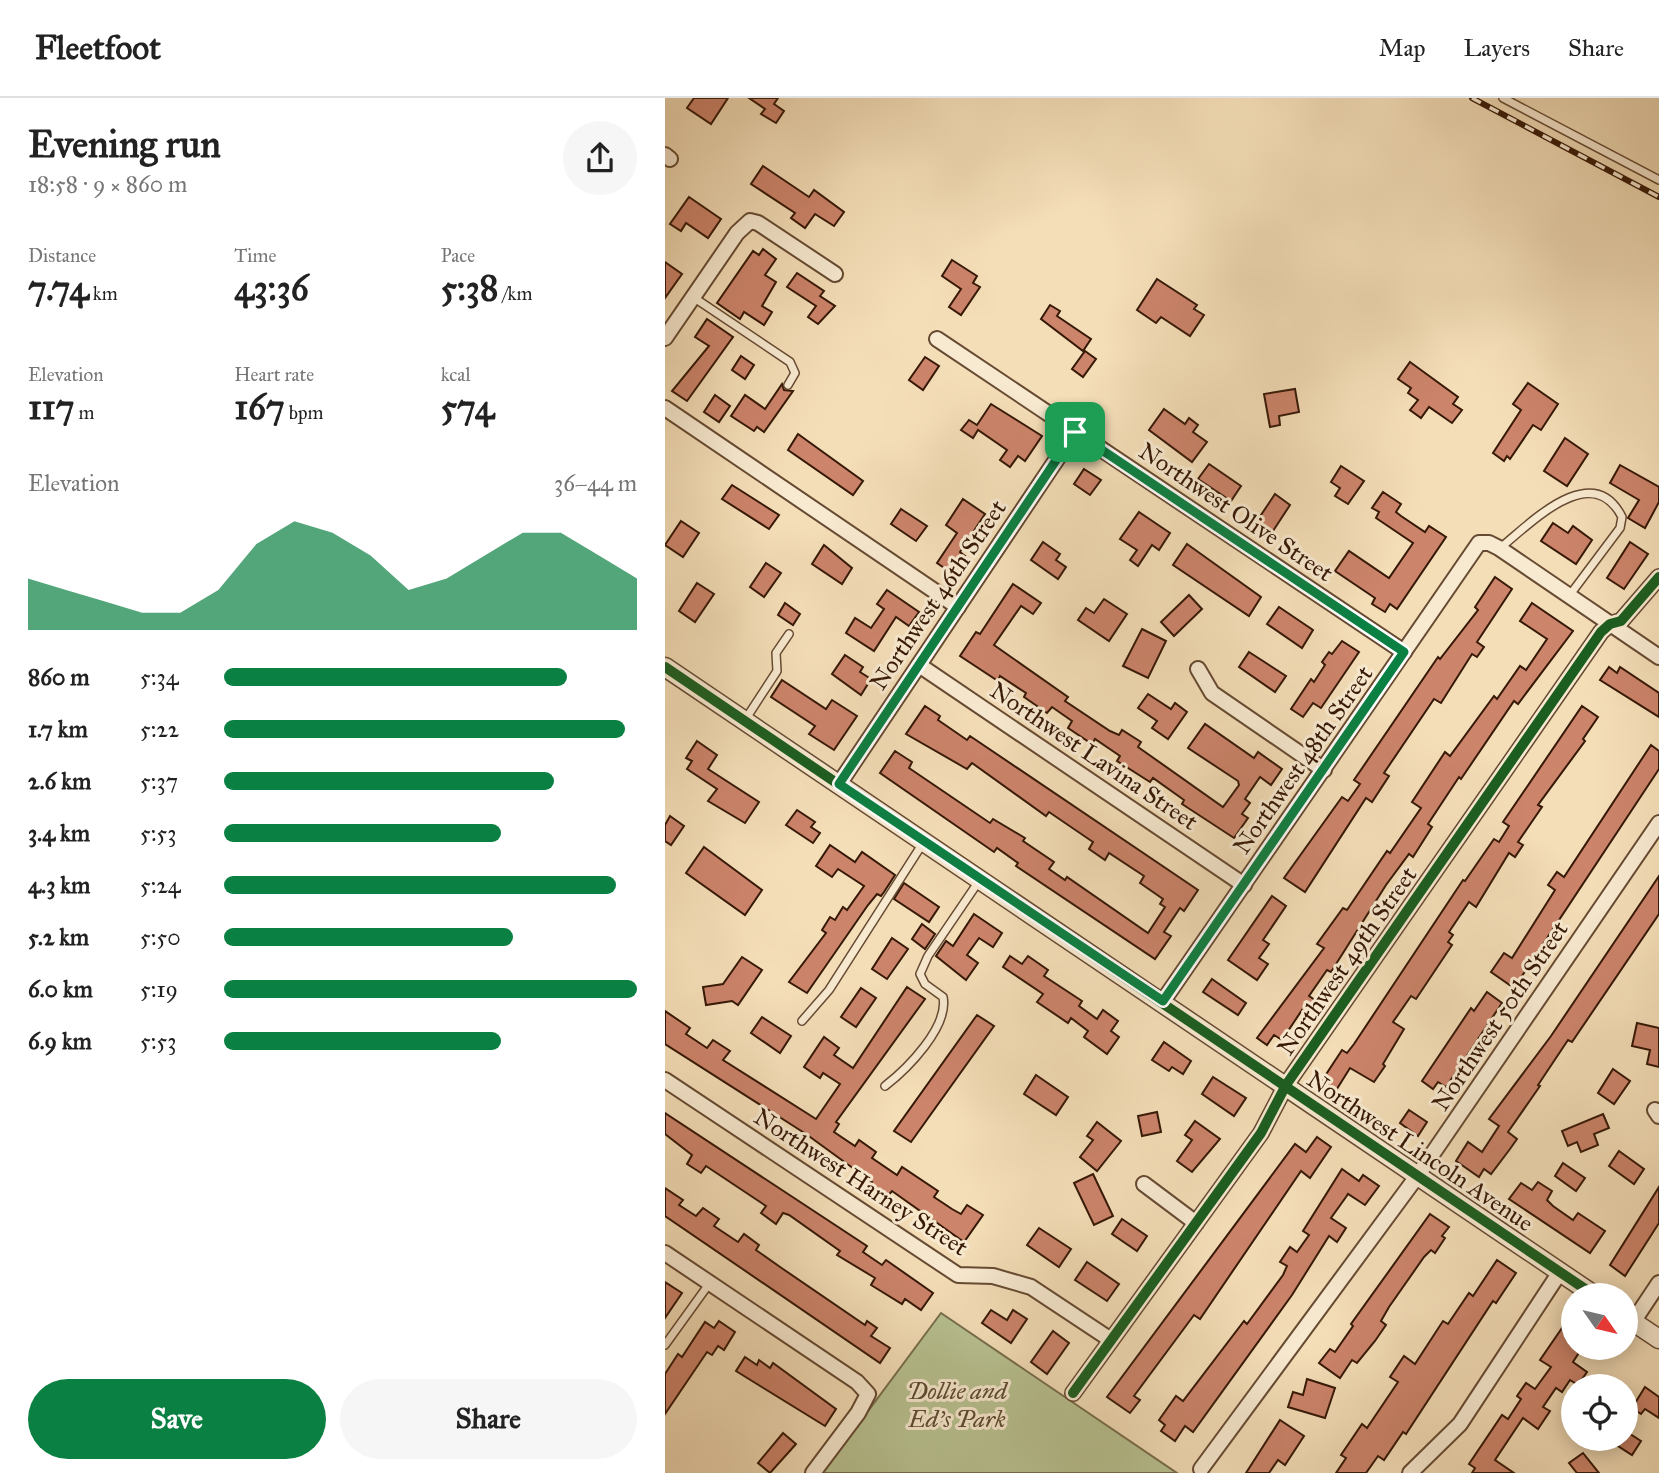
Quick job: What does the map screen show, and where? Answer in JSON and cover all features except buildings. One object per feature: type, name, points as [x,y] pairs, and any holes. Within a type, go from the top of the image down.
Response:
[{"type":"street","points":[[665,338],[743,225],[750,221],[758,223],[835,274]]},
{"type":"street","name":"Northwest Olive Street","points":[[937,339],[1404,652]]},
{"type":"street","points":[[665,408],[958,607]]},
{"type":"street","name":"Northwest 46th Street","points":[[839,784],[1075,432]]},
{"type":"street","name":"Northwest 48th Street","points":[[1163,1001],[1479,543],[1489,543],[1499,548]]},
{"type":"street","points":[[1499,548],[1659,657]]},
{"type":"street","name":"Northwest 49th Street","points":[[1073,1393],[1261,1133],[1286,1085],[1601,632],[1610,624],[1621,621],[1659,577]]},
{"type":"street","name":"Northwest Lavina Street","points":[[919,665],[1244,885]]},
{"type":"street","name":"Northwest Lincoln Avenue","points":[[665,667],[1163,1001],[1576,1283]]},
{"type":"street","points":[[1198,669],[1212,693],[1324,770]]},
{"type":"street","name":"Northwest 50th Street","points":[[1201,1469],[1418,1175],[1659,822]]},
{"type":"street","name":"Northwest Harney Street","points":[[665,1080],[958,1275],[993,1276],[1031,1287],[1111,1340]]},
{"type":"street","points":[[1144,1184],[1196,1223]]},
{"type":"street","points":[[665,1253],[856,1382],[868,1394],[864,1405],[813,1473]]},
{"type":"street","points":[[1410,1473],[1460,1423],[1560,1272]]},
{"type":"street","points":[[1638,1308],[1659,1283]]},
{"type":"street","points":[[1638,1325],[1659,1339]]},
{"type":"lane","points":[[1503,98],[1659,180]]},
{"type":"lane","points":[[694,297],[790,362],[795,373],[788,385]]},
{"type":"lane","points":[[1499,548],[1566,497],[1583,493],[1613,503],[1622,517],[1620,528],[1569,596]]},
{"type":"lane","points":[[745,720],[777,671],[776,653],[789,634]]},
{"type":"lane","points":[[802,1021],[829,990],[925,841]]},
{"type":"lane","points":[[885,1086],[907,1068],[931,1036],[945,1009],[943,997],[925,984],[920,974],[928,956],[981,879]]},
{"type":"lane","points":[[665,1345],[710,1283]]},
{"type":"green space","name":"Dollie and Ed's Park","points":[[941,1313],[1177,1473],[822,1473]]},
{"type":"railway","points":[[1472,98],[1659,197]]},
{"type":"cycle path","points":[[1073,1393],[1261,1133],[1286,1085],[1601,632],[1610,624],[1621,621],[1659,577]]},
{"type":"cycle path","points":[[665,667],[1576,1283]]},
{"type":"route","points":[[1075,432],[1404,652],[1163,1001],[839,784],[1075,432]]}]
